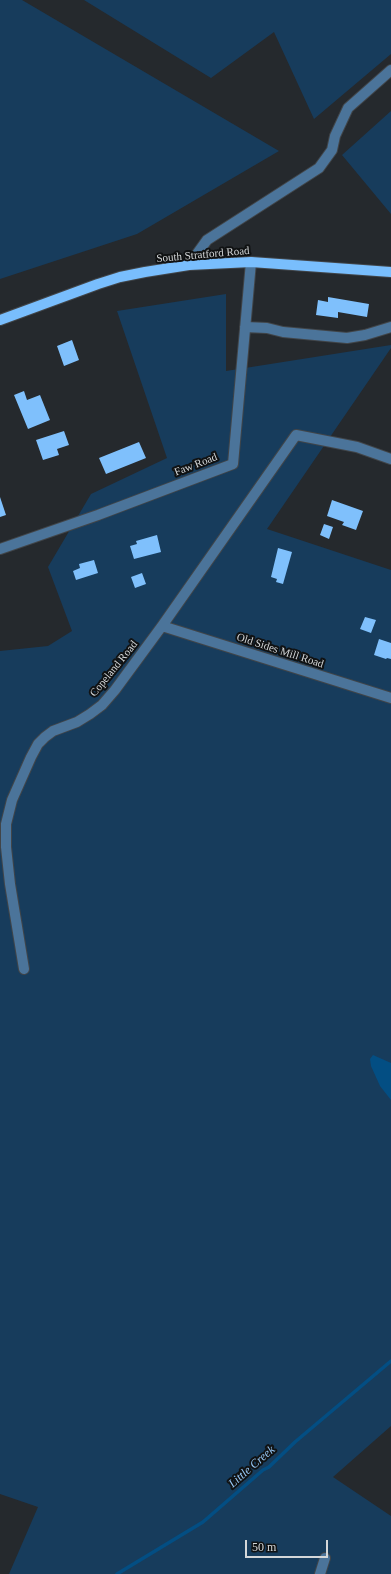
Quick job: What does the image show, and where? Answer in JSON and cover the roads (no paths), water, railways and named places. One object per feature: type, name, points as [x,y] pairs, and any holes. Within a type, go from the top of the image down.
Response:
[{"type":"main road","name":"South Stratford Road","points":[[0,320],[112,279],[189,265],[251,262],[391,272]]},
{"type":"street","points":[[189,265],[208,240],[319,168],[332,150],[335,136],[348,108],[391,70]]},
{"type":"street","name":"Faw Road","points":[[0,549],[98,515],[233,464],[251,262]]},
{"type":"street","points":[[245,327],[267,328],[283,332],[348,338],[366,336],[391,327]]},
{"type":"street","name":"Copeland Road","points":[[24,969],[10,884],[6,847],[6,824],[12,800],[38,744],[53,731],[77,722],[102,705],[115,690],[162,626],[296,435],[357,447],[391,459]]},
{"type":"street","name":"Old Sides Mill Road","points":[[162,626],[391,698]]},
{"type":"street","points":[[320,1574],[325,1558]]},
{"type":"waterway","name":"Little Creek","points":[[117,1574],[203,1522],[391,1361]]}]
